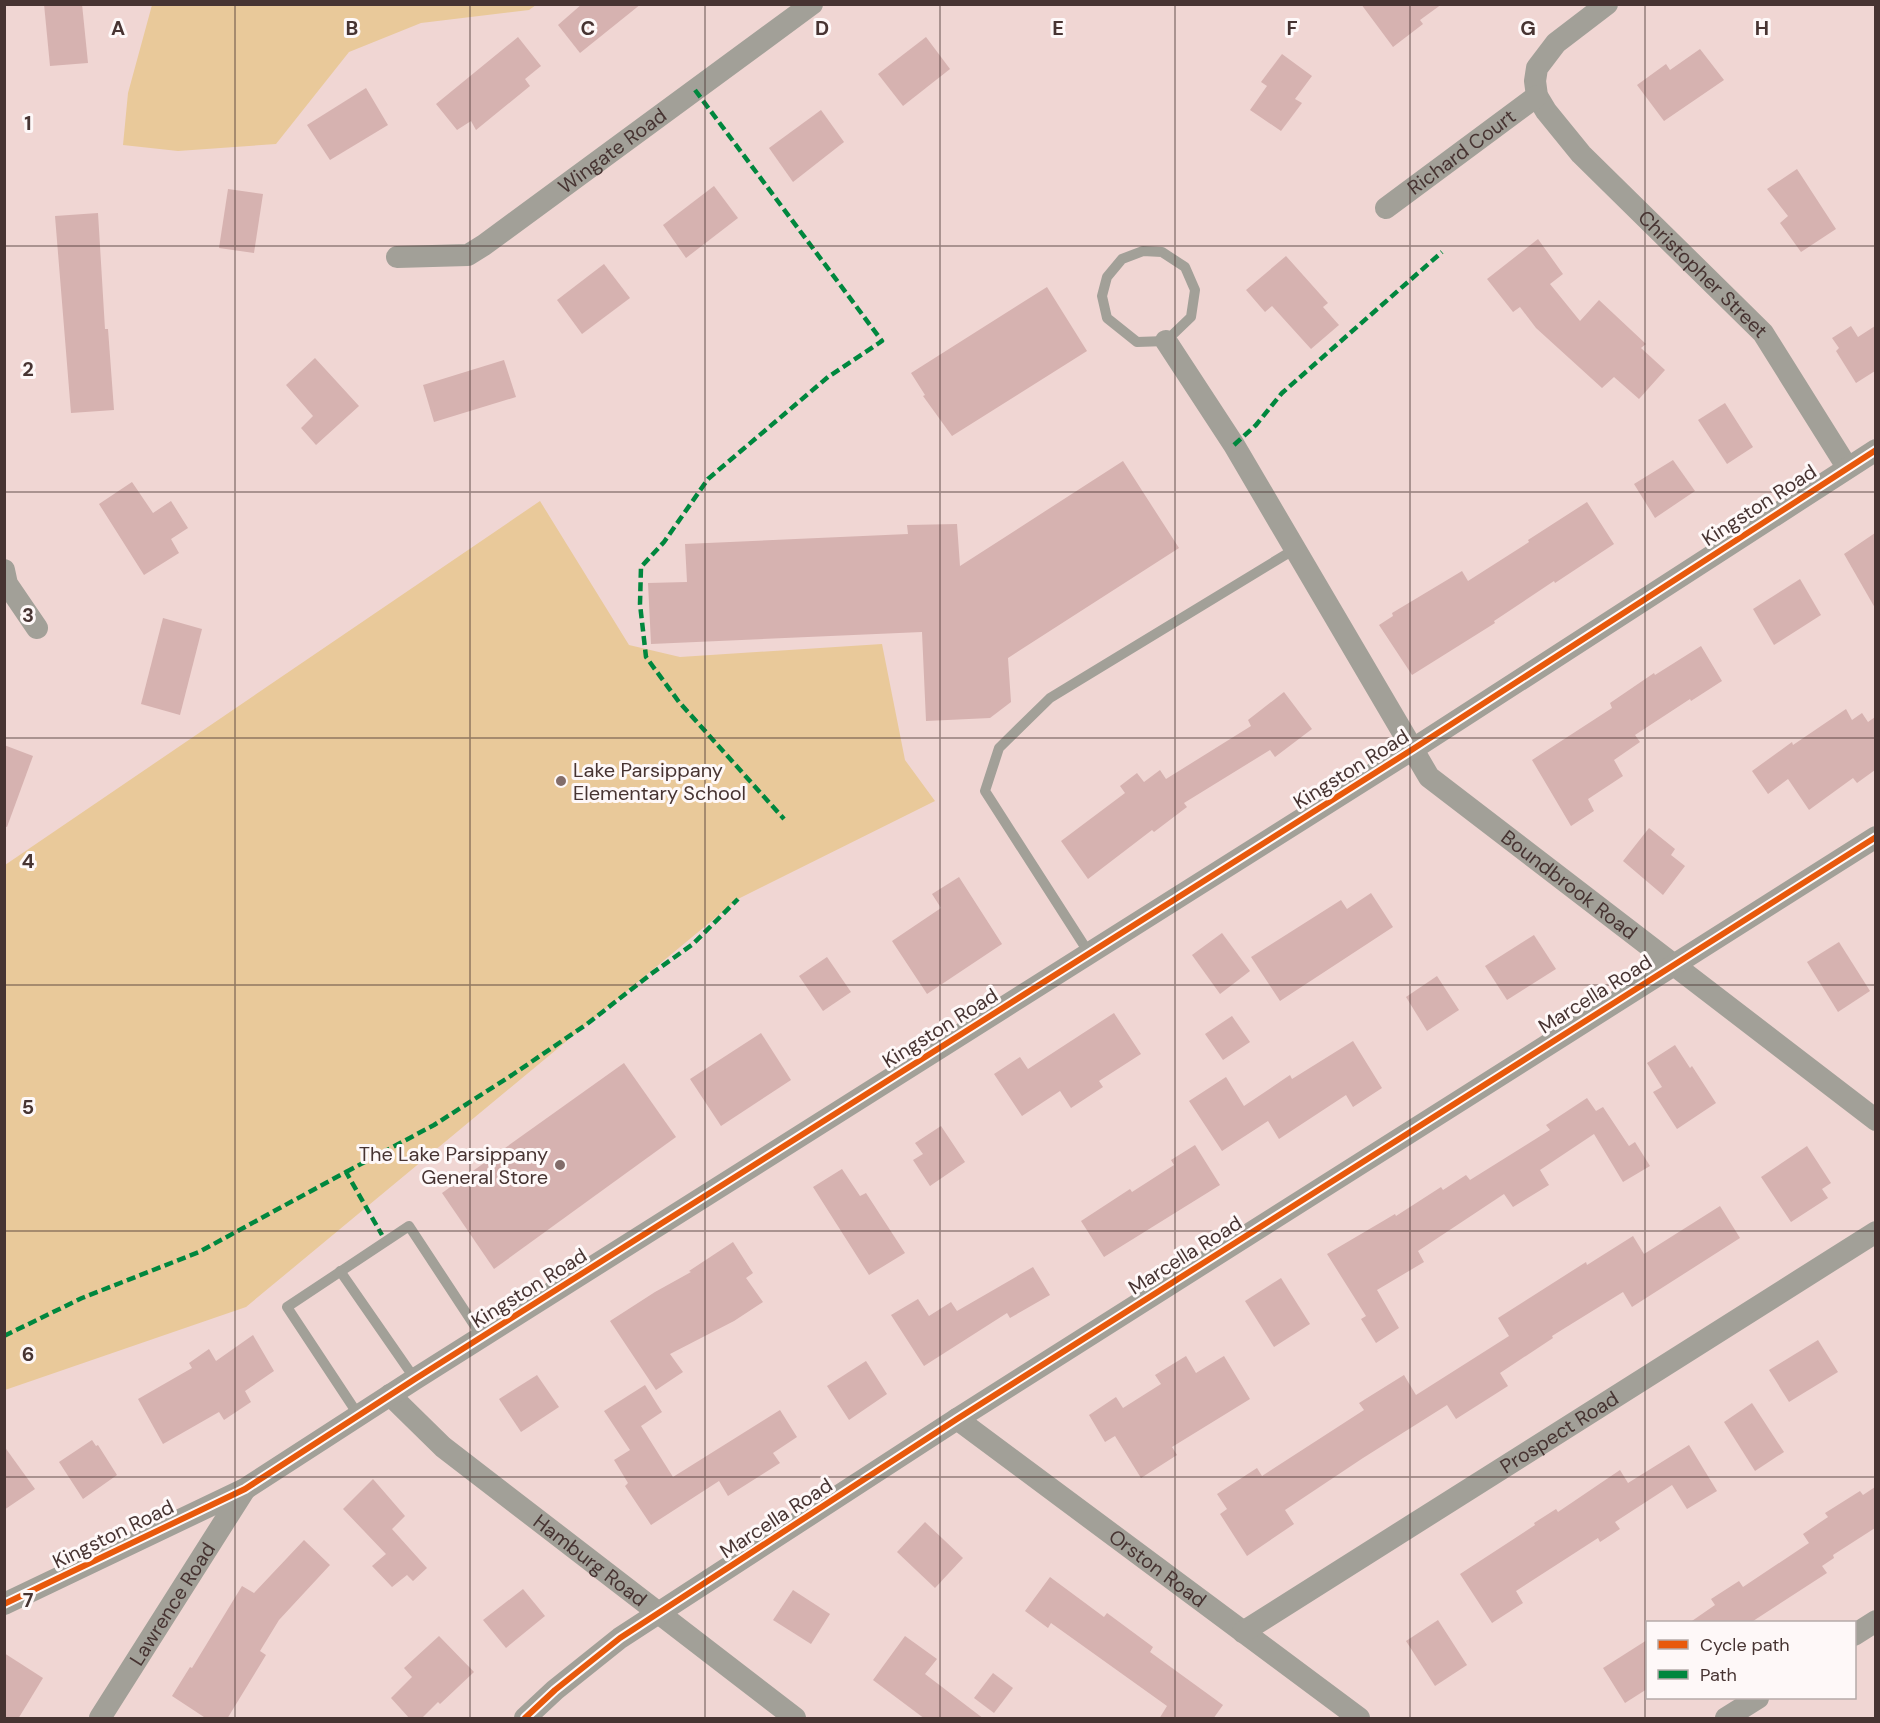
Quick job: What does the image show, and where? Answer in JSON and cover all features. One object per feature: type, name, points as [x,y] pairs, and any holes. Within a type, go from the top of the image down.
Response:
[{"type":"street","name":"Wingate Road","points":[[397,257],[468,255],[812,4]]},
{"type":"street","points":[[1537,96],[1535,81],[1537,68],[1556,43],[1607,4]]},
{"type":"street","name":"Richard Court","points":[[1386,208],[1537,96]]},
{"type":"street","name":"Christopher Street","points":[[1537,96],[1546,111],[1581,154],[1763,333],[1846,468]]},
{"type":"street","name":"Boundbrook Road","points":[[1166,341],[1234,445],[1429,777],[1875,1120]]},
{"type":"street","name":"Kingston Road","points":[[4,1604],[245,1489],[482,1336],[1413,749],[1875,450]]},
{"type":"street","points":[[4,570],[8,584],[37,628]]},
{"type":"street","name":"Marcella Road","points":[[525,1719],[555,1690],[620,1638],[957,1419],[1875,837]]},
{"type":"street","name":"Prospect Road","points":[[1243,1632],[1875,1232]]},
{"type":"street","name":"Hamburg Road","points":[[390,1395],[443,1447],[795,1719]]},
{"type":"street","name":"Orston Road","points":[[957,1419],[1359,1719]]},
{"type":"street","name":"Lawrence Road","points":[[100,1719],[245,1489]]},
{"type":"street","points":[[1856,1634],[1875,1621]]},
{"type":"street","points":[[1726,1719],[1756,1699]]},
{"type":"lane","points":[[1143,251],[1162,252],[1185,267],[1195,290],[1191,316],[1166,341],[1137,342],[1107,318],[1102,296],[1107,277],[1122,259],[1143,251]]},
{"type":"lane","points":[[1089,953],[985,791],[999,748],[1050,698],[1295,549]]},
{"type":"lane","points":[[359,1416],[287,1306],[409,1226],[482,1336]]},
{"type":"lane","points":[[340,1271],[415,1379]]},
{"type":"shaded area","points":[[152,4],[536,5],[529,10],[421,23],[349,52],[276,144],[178,151],[123,145],[128,93]]},
{"type":"shaded area","name":"Lake Parsippany Elementary School","points":[[540,501],[629,645],[680,657],[882,644],[905,760],[935,801],[738,899],[246,1307],[5,1390],[5,865]]},
{"type":"building","points":[[44,4],[82,4],[88,63],[50,66]]},
{"type":"building","points":[[582,4],[641,4],[580,53],[558,25]]},
{"type":"building","points":[[1361,4],[1442,4],[1420,20],[1423,24],[1393,47]]},
{"type":"building","points":[[518,37],[541,66],[525,79],[530,86],[476,130],[471,121],[457,130],[436,104]]},
{"type":"building","points":[[926,37],[950,69],[903,106],[878,74]]},
{"type":"building","points":[[1700,49],[1724,80],[1664,121],[1637,85],[1666,64],[1670,70]]},
{"type":"building","points":[[1282,54],[1312,76],[1295,99],[1302,103],[1281,131],[1250,110],[1267,86],[1261,82]]},
{"type":"building","points":[[366,88],[388,125],[330,160],[307,125]]},
{"type":"building","points":[[821,110],[844,142],[793,182],[769,148]]},
{"type":"building","points":[[1797,169],[1836,229],[1801,252],[1780,223],[1788,216],[1767,189]]},
{"type":"building","points":[[714,186],[738,218],[686,258],[663,225]]},
{"type":"building","points":[[228,189],[263,194],[254,253],[219,248]]},
{"type":"building","points":[[98,213],[105,329],[108,329],[114,410],[71,413],[55,216]]},
{"type":"building","points":[[1538,239],[1563,274],[1550,284],[1580,321],[1599,300],[1646,344],[1641,348],[1665,370],[1639,399],[1614,377],[1602,388],[1536,328],[1520,307],[1513,312],[1487,279]]},
{"type":"building","points":[[1286,256],[1328,303],[1323,307],[1339,325],[1311,349],[1272,306],[1265,312],[1246,290]]},
{"type":"building","points":[[604,264],[630,298],[582,334],[557,300]]},
{"type":"building","points":[[1047,287],[1087,351],[952,436],[923,396],[925,395],[911,373]]},
{"type":"building","points":[[1851,326],[1858,337],[1875,326],[1875,371],[1856,383],[1836,351],[1839,348],[1832,338]]},
{"type":"building","points":[[315,358],[359,406],[316,445],[301,428],[313,416],[286,385]]},
{"type":"building","points":[[504,360],[516,397],[434,422],[423,385]]},
{"type":"building","points":[[1725,403],[1753,447],[1727,464],[1698,420]]},
{"type":"building","points":[[1673,460],[1695,491],[1655,518],[1634,484]]},
{"type":"building","points":[[1123,461],[1179,548],[1008,658],[1011,702],[990,718],[926,721],[922,632],[651,644],[648,583],[687,582],[685,544],[908,534],[907,525],[957,524],[960,566]]},
{"type":"building","points":[[132,482],[153,513],[171,501],[188,528],[171,539],[179,553],[144,575],[99,504]]},
{"type":"building","points":[[1587,502],[1614,544],[1412,675],[1379,625],[1393,616],[1392,613],[1462,571],[1468,581]]},
{"type":"building","points":[[1875,533],[1875,608],[1844,554]]},
{"type":"building","points":[[1800,579],[1821,615],[1774,645],[1753,609]]},
{"type":"building","points":[[163,618],[202,629],[180,715],[141,704]]},
{"type":"building","points":[[1701,646],[1722,681],[1635,735],[1640,742],[1614,760],[1623,776],[1588,799],[1594,811],[1571,826],[1532,760],[1612,708],[1610,703],[1654,673],[1655,675]]},
{"type":"building","points":[[1284,692],[1312,729],[1275,757],[1270,750],[1184,803],[1187,807],[1154,832],[1152,830],[1088,879],[1061,841],[1125,793],[1120,786],[1137,773],[1144,782],[1160,770],[1166,779],[1251,726],[1248,720]]},
{"type":"building","points":[[1846,709],[1852,720],[1862,713],[1868,722],[1875,717],[1875,770],[1857,783],[1853,778],[1809,810],[1788,779],[1768,794],[1752,771],[1792,742],[1793,745]]},
{"type":"building","points":[[4,745],[33,756],[7,827],[4,826]]},
{"type":"building","points":[[1649,828],[1675,849],[1671,855],[1685,866],[1663,895],[1623,861]]},
{"type":"building","points":[[959,877],[1002,944],[927,994],[892,941],[941,908],[932,894]]},
{"type":"building","points":[[1371,893],[1393,927],[1280,1001],[1251,957],[1341,900],[1347,909]]},
{"type":"building","points":[[1222,933],[1250,971],[1220,994],[1192,955]]},
{"type":"building","points":[[1534,935],[1556,969],[1507,1000],[1485,966]]},
{"type":"building","points":[[1839,942],[1870,991],[1838,1012],[1807,962]]},
{"type":"building","points":[[827,957],[851,992],[823,1011],[799,976]]},
{"type":"building","points":[[1437,976],[1459,1010],[1427,1031],[1406,997]]},
{"type":"building","points":[[1114,1013],[1141,1054],[1099,1081],[1103,1087],[1071,1108],[1060,1091],[1022,1116],[994,1074],[1020,1057],[1028,1069]]},
{"type":"building","points":[[1232,1016],[1250,1042],[1223,1060],[1205,1034]]},
{"type":"building","points":[[761,1033],[791,1080],[721,1126],[690,1079]]},
{"type":"building","points":[[1353,1041],[1382,1088],[1353,1107],[1346,1095],[1279,1139],[1268,1121],[1222,1151],[1189,1101],[1226,1077],[1244,1106],[1290,1075],[1292,1079]]},
{"type":"building","points":[[1675,1045],[1716,1103],[1677,1129],[1653,1092],[1662,1087],[1647,1063]]},
{"type":"building","name":"The Lake Parsippany General Store","points":[[624,1063],[676,1137],[494,1269],[442,1193]]},
{"type":"building","points":[[1587,1098],[1596,1111],[1603,1107],[1629,1146],[1635,1142],[1650,1166],[1623,1182],[1594,1134],[1540,1170],[1549,1185],[1513,1207],[1504,1194],[1418,1251],[1424,1262],[1377,1290],[1399,1328],[1376,1343],[1361,1319],[1366,1316],[1327,1254],[1395,1214],[1396,1216],[1441,1187],[1443,1190],[1466,1175],[1470,1180],[1550,1130],[1546,1125]]},
{"type":"building","points":[[941,1126],[965,1162],[930,1186],[913,1160],[923,1154],[915,1143]]},
{"type":"building","points":[[1195,1145],[1220,1185],[1104,1257],[1081,1221],[1130,1189],[1132,1192],[1174,1165],[1171,1160]]},
{"type":"building","points":[[1807,1146],[1831,1183],[1822,1189],[1828,1198],[1791,1222],[1761,1177]]},
{"type":"building","points":[[842,1169],[860,1196],[866,1193],[905,1253],[869,1275],[813,1187]]},
{"type":"building","points":[[1720,1206],[1740,1238],[1632,1307],[1623,1292],[1552,1336],[1553,1338],[1500,1373],[1508,1386],[1456,1419],[1447,1405],[1285,1510],[1294,1524],[1247,1556],[1220,1514],[1227,1509],[1217,1494],[1257,1468],[1262,1476],[1364,1410],[1359,1403],[1404,1375],[1416,1395],[1509,1336],[1498,1318],[1586,1262],[1587,1265],[1633,1236],[1644,1254]]},
{"type":"building","points":[[733,1242],[753,1273],[746,1278],[763,1302],[734,1321],[670,1354],[683,1372],[656,1390],[610,1321],[691,1272],[689,1271]]},
{"type":"building","points":[[1033,1267],[1050,1295],[1010,1318],[1007,1313],[924,1366],[891,1315],[918,1299],[929,1316],[951,1302],[957,1311]]},
{"type":"building","points":[[1281,1278],[1310,1324],[1274,1347],[1245,1301]]},
{"type":"building","points":[[253,1335],[274,1371],[245,1391],[251,1402],[224,1420],[219,1412],[163,1444],[138,1399],[192,1368],[189,1363],[209,1349],[216,1361]]},
{"type":"building","points":[[1818,1340],[1838,1372],[1789,1402],[1769,1370]]},
{"type":"building","points":[[1186,1356],[1196,1373],[1224,1356],[1250,1399],[1172,1447],[1177,1455],[1141,1478],[1115,1436],[1105,1442],[1089,1415],[1116,1397],[1123,1408],[1161,1384],[1155,1375]]},
{"type":"building","points":[[866,1361],[887,1394],[849,1420],[827,1386]]},
{"type":"building","points":[[537,1375],[559,1407],[521,1432],[499,1399]]},
{"type":"building","points":[[645,1385],[662,1412],[641,1426],[673,1477],[780,1410],[797,1437],[773,1453],[780,1463],[728,1496],[719,1481],[651,1525],[625,1486],[628,1483],[614,1460],[630,1450],[604,1411]]},
{"type":"building","points":[[1752,1403],[1784,1452],[1755,1471],[1724,1422]]},
{"type":"building","points":[[92,1440],[96,1446],[98,1445],[117,1475],[83,1499],[59,1462]]},
{"type":"building","points":[[1689,1445],[1717,1491],[1687,1509],[1672,1485],[1615,1522],[1620,1529],[1600,1542],[1598,1538],[1516,1591],[1523,1603],[1492,1623],[1460,1574],[1535,1525],[1534,1523],[1556,1509],[1558,1512],[1620,1470],[1628,1483]]},
{"type":"building","points":[[4,1446],[35,1489],[4,1510]]},
{"type":"building","points":[[373,1479],[405,1516],[392,1529],[427,1568],[413,1581],[407,1575],[392,1587],[372,1566],[386,1554],[343,1509]]},
{"type":"building","points":[[1875,1487],[1875,1528],[1833,1555],[1834,1558],[1822,1566],[1827,1573],[1753,1621],[1692,1621],[1715,1605],[1711,1599],[1739,1581],[1743,1587],[1809,1543],[1803,1534],[1828,1517],[1825,1513],[1860,1491],[1863,1495]]},
{"type":"building","points":[[925,1522],[963,1558],[935,1588],[897,1552]]},
{"type":"building","points":[[304,1540],[330,1565],[279,1620],[260,1651],[266,1655],[227,1719],[207,1719],[172,1696],[190,1667],[192,1668],[242,1586],[254,1593]]},
{"type":"building","points":[[1050,1577],[1104,1617],[1107,1613],[1153,1647],[1150,1652],[1223,1705],[1213,1719],[1159,1719],[1167,1706],[1051,1623],[1048,1628],[1025,1611]]},
{"type":"building","points":[[523,1589],[545,1616],[506,1648],[483,1620]]},
{"type":"building","points":[[793,1590],[830,1614],[811,1644],[773,1620]]},
{"type":"building","points":[[1438,1620],[1467,1665],[1435,1686],[1406,1641]]},
{"type":"building","points":[[439,1636],[474,1672],[421,1719],[410,1719],[391,1698],[412,1677],[404,1668]]},
{"type":"building","points":[[905,1636],[937,1659],[925,1674],[984,1719],[925,1719],[873,1680]]},
{"type":"building","points":[[1646,1641],[1646,1690],[1625,1703],[1603,1668]]},
{"type":"building","points":[[4,1653],[43,1678],[18,1719],[4,1719]]},
{"type":"building","points":[[993,1673],[1013,1688],[994,1713],[974,1698]]},
{"type":"marked path","points":[[695,90],[882,341],[828,377],[708,479],[664,542],[641,567],[640,604],[646,657],[679,702],[784,819]]},
{"type":"marked path","points":[[1234,445],[1256,425],[1282,393],[1442,252]]},
{"type":"marked path","points":[[346,1172],[434,1125],[587,1024],[693,944],[738,899]]},
{"type":"marked path","points":[[4,1336],[82,1298],[199,1252],[346,1172],[382,1235]]},
{"type":"cycle path","points":[[4,1604],[245,1489],[415,1379],[1413,749],[1876,450]]},
{"type":"cycle path","points":[[525,1718],[555,1690],[620,1638],[957,1419],[1876,837]]},
{"type":"place","name":"Lake Parsippany Elementary School","points":[[561,781]]},
{"type":"place","name":"The Lake Parsippany General Store","points":[[560,1165]]}]
